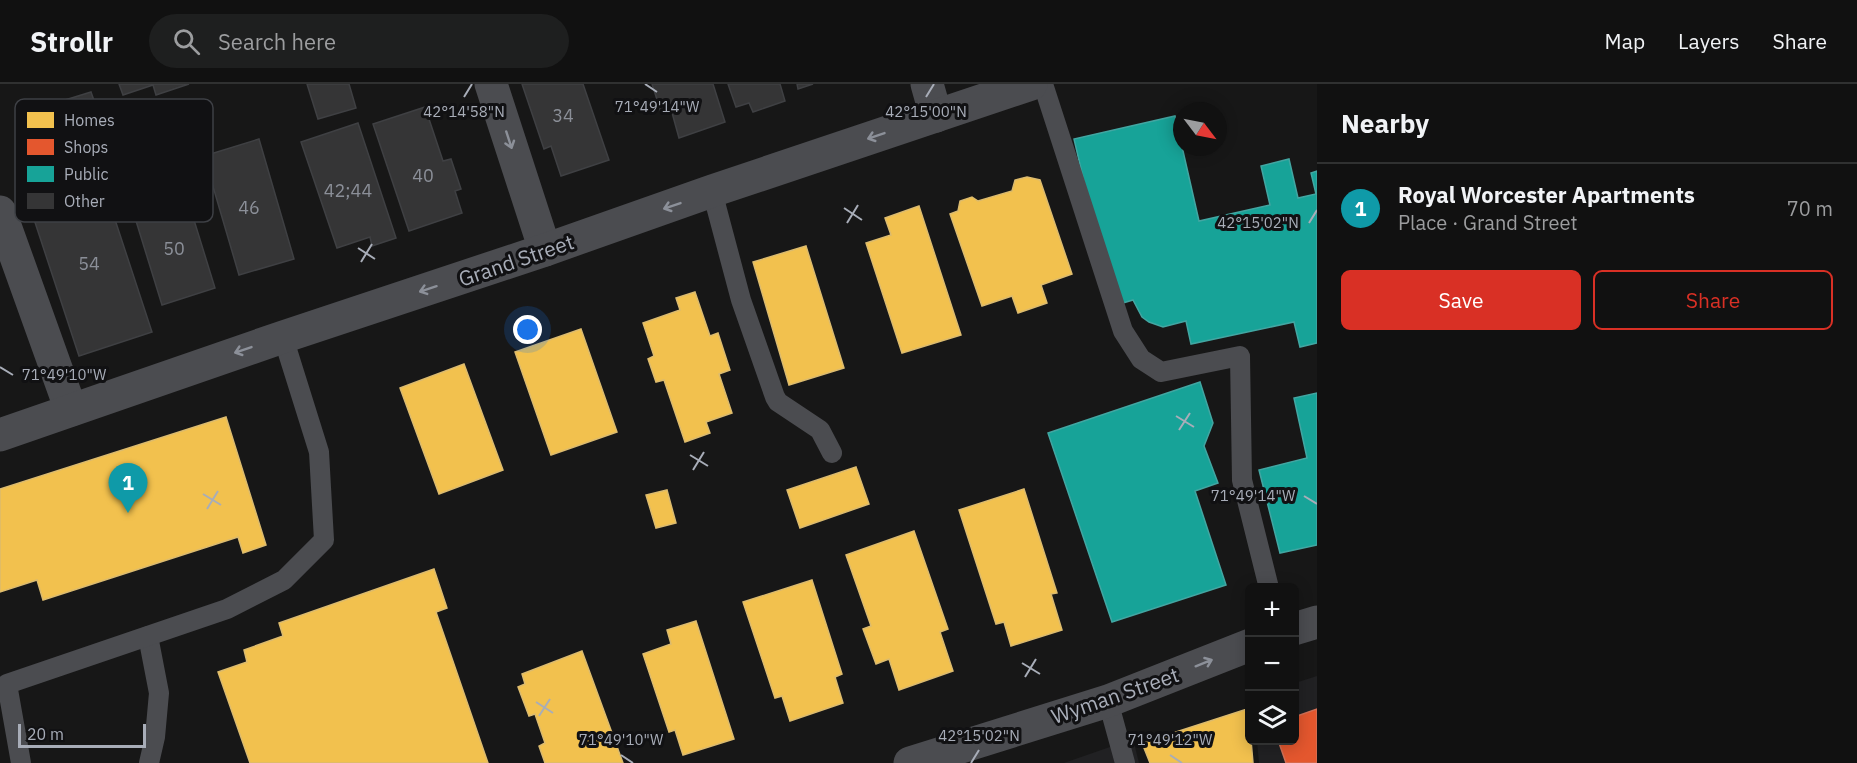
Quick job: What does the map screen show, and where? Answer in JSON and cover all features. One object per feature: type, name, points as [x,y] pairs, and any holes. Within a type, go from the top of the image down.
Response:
[{"type":"street","points":[[491,84],[545,250]]},
{"type":"street","points":[[927,84],[936,116]]},
{"type":"street","name":"Grand Street","points":[[0,435],[282,337],[1031,84]]},
{"type":"street","points":[[0,212],[71,410]]},
{"type":"street","points":[[1299,627],[1317,622]]},
{"type":"street","name":"Wyman Street","points":[[910,763],[1108,701],[1245,647]]},
{"type":"lane","points":[[1043,84],[1123,331],[1141,359],[1161,372],[1240,356],[1242,480],[1268,583]]},
{"type":"lane","points":[[712,191],[741,300],[775,397],[778,402],[820,430],[832,453]]},
{"type":"lane","points":[[21,763],[7,684],[227,609],[284,580],[324,540],[319,452],[282,337]]},
{"type":"lane","points":[[148,636],[159,693],[155,737],[148,763]]},
{"type":"lane","points":[[1108,701],[1125,763]]},
{"type":"shaded area","points":[[1317,676],[1317,763],[1259,763],[1257,745],[1299,745],[1299,682]]},
{"type":"shaded area","points":[[1133,739],[1139,763],[1064,763]]},
{"type":"building: Homes","points":[[1027,177],[1040,180],[1072,274],[1041,285],[1047,303],[1018,313],[1012,296],[982,306],[950,214],[958,211],[960,201],[972,197],[978,201],[1012,191],[1015,180]]},
{"type":"building: Homes","points":[[919,206],[961,335],[902,353],[866,243],[891,235],[885,218]]},
{"type":"building: Homes","points":[[806,246],[844,368],[789,385],[753,262]]},
{"type":"building: Homes","points":[[695,292],[710,336],[718,333],[730,370],[719,374],[732,413],[706,422],[710,433],[685,442],[664,380],[656,382],[648,359],[654,356],[643,323],[680,310],[676,298]]},
{"type":"building: Homes","points":[[581,329],[617,432],[551,455],[515,352]]},
{"type":"building: Homes","points":[[464,364],[503,470],[439,494],[400,388]]},
{"type":"building: Homes","points":[[226,417],[266,545],[243,553],[238,537],[43,600],[37,580],[0,592],[0,489]]},
{"type":"building: Homes","points":[[856,467],[869,504],[800,528],[787,490]]},
{"type":"building: Homes","points":[[1024,489],[1057,593],[1051,594],[1062,630],[1011,646],[1004,622],[996,624],[959,510]]},
{"type":"building: Homes","points":[[667,490],[676,523],[656,528],[646,495]]},
{"type":"building: Homes","points":[[914,531],[948,629],[940,632],[953,671],[899,690],[889,659],[876,664],[863,629],[871,626],[846,555]]},
{"type":"building: Homes","points":[[434,569],[447,608],[436,612],[488,763],[250,763],[218,672],[247,662],[244,650],[283,636],[279,623]]},
{"type":"building: Homes","points":[[812,580],[842,674],[835,677],[843,703],[790,721],[782,696],[775,698],[743,602]]},
{"type":"building: Homes","points":[[696,621],[734,739],[683,755],[675,730],[669,732],[643,654],[671,644],[667,630]]},
{"type":"building: Homes","points":[[582,651],[623,763],[545,763],[539,746],[545,743],[535,714],[529,716],[518,687],[525,684],[522,674]]},
{"type":"building: Homes","points":[[1245,710],[1245,745],[1251,745],[1253,763],[1150,763],[1142,743]]},
{"type":"building: Shops","points":[[1317,709],[1317,763],[1286,763],[1280,745],[1299,745],[1299,715]]},
{"type":"building: Public","points":[[1173,116],[1173,156],[1184,156],[1199,221],[1270,205],[1261,166],[1289,159],[1298,198],[1316,194],[1311,173],[1317,171],[1317,343],[1300,347],[1294,322],[1191,344],[1186,321],[1163,327],[1142,317],[1133,300],[1113,306],[1074,139]]},
{"type":"building: Public","points":[[1200,382],[1213,423],[1204,446],[1218,483],[1195,491],[1226,585],[1112,622],[1048,433]]},
{"type":"building: Public","points":[[1317,393],[1317,545],[1280,553],[1259,470],[1307,458],[1294,398]]},
{"type":"building: Other","points":[[119,84],[189,84],[156,95],[153,85],[123,95]]},
{"type":"building: Other","points":[[307,84],[349,84],[356,108],[318,119]]},
{"type":"building: Other","points":[[522,84],[583,84],[609,160],[561,176],[551,146],[544,149]]},
{"type":"building: Other","points":[[652,84],[713,84],[725,122],[679,138],[671,109],[661,112]]},
{"type":"building: Other","points":[[728,84],[780,84],[785,101],[753,112],[749,103],[736,107]]},
{"type":"building: Other","points":[[797,84],[813,84],[798,89]]},
{"type":"building: Other","points":[[91,92],[93,99],[68,99]]},
{"type":"building: Other","points":[[425,107],[443,161],[451,159],[461,189],[455,191],[462,213],[409,231],[373,124]]},
{"type":"building: Other","points":[[358,123],[396,238],[372,246],[370,237],[337,248],[301,142]]},
{"type":"building: Other","points":[[259,139],[294,259],[239,275],[213,187],[213,153]]},
{"type":"building: Other","points":[[35,222],[116,222],[152,332],[79,356]]},
{"type":"building: Other","points":[[136,222],[195,222],[215,288],[162,305]]},
{"type":"place","name":"Royal Worcester Apartments","points":[[128,513]]}]
